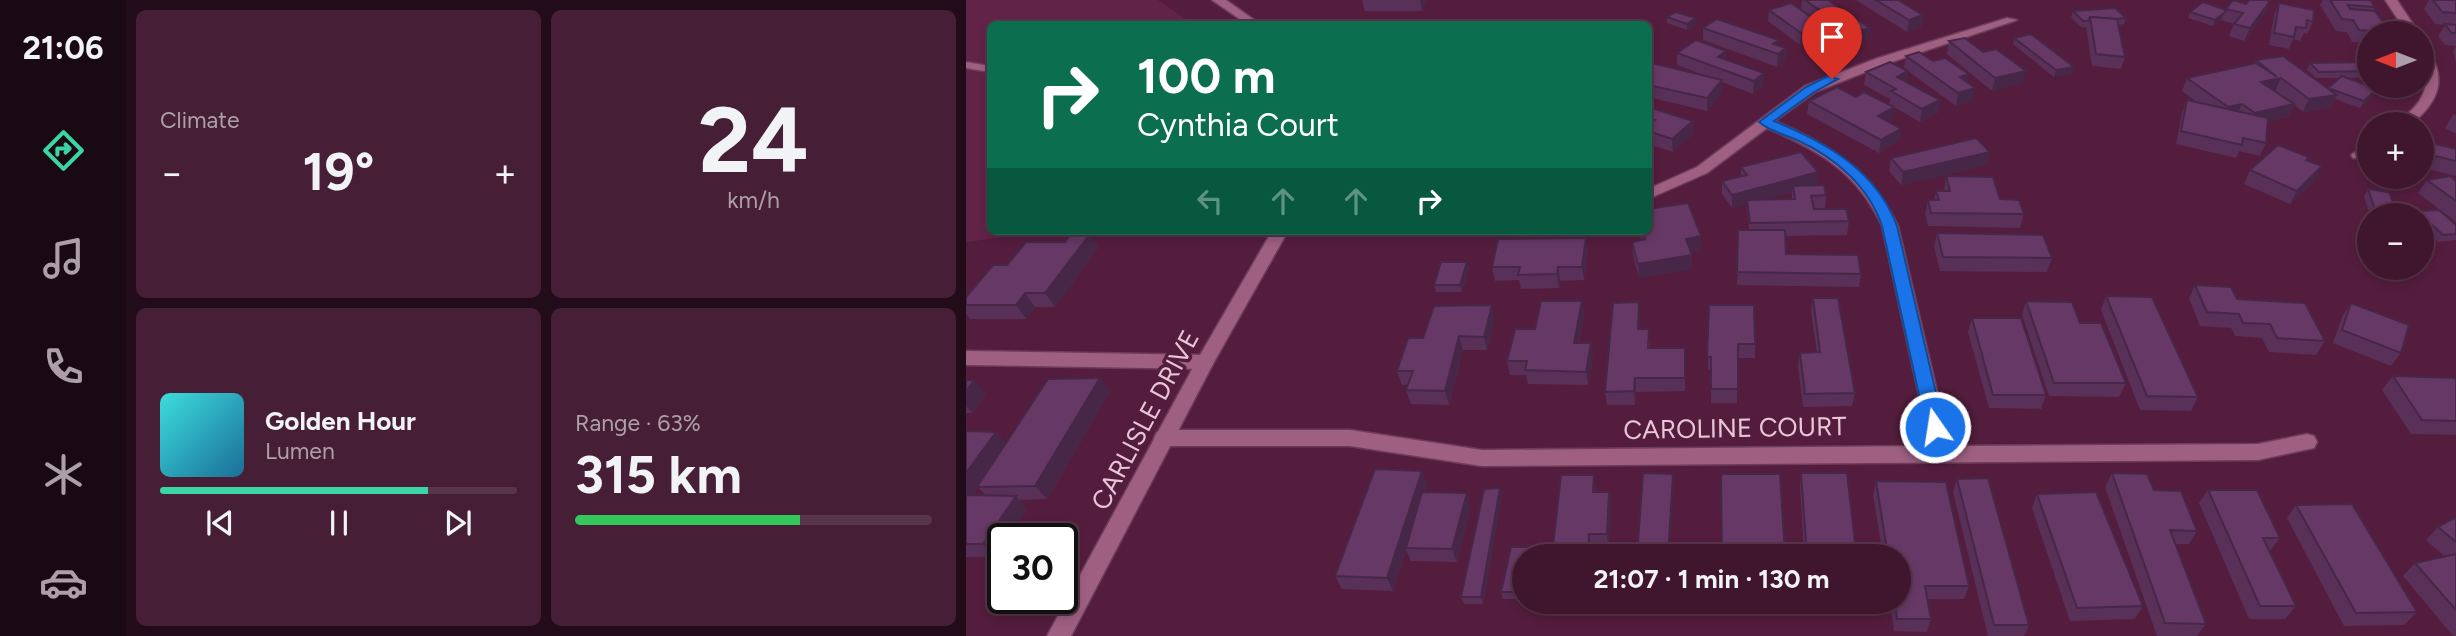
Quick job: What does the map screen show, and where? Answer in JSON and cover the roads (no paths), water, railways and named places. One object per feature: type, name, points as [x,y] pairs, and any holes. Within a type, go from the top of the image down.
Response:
[{"type":"street","points":[[1219,0],[1250,21]]},
{"type":"street","points":[[2391,0],[2405,21]]},
{"type":"street","points":[[1652,193],[1702,170],[1810,89],[1832,79],[2011,20]]},
{"type":"street","points":[[1765,122],[1806,139],[1844,162],[1860,177],[1883,208],[1893,239],[1941,452]]},
{"type":"street","name":"CARLISLE DRIVE","points":[[1059,636],[1205,362],[1278,235]]},
{"type":"street","points":[[966,358],[1205,362]]},
{"type":"street","name":"CAROLINE COURT","points":[[1164,438],[1350,438],[1482,458],[1941,452],[2258,452],[2307,442]]},
{"type":"lane","points":[[966,65],[987,68]]}]
